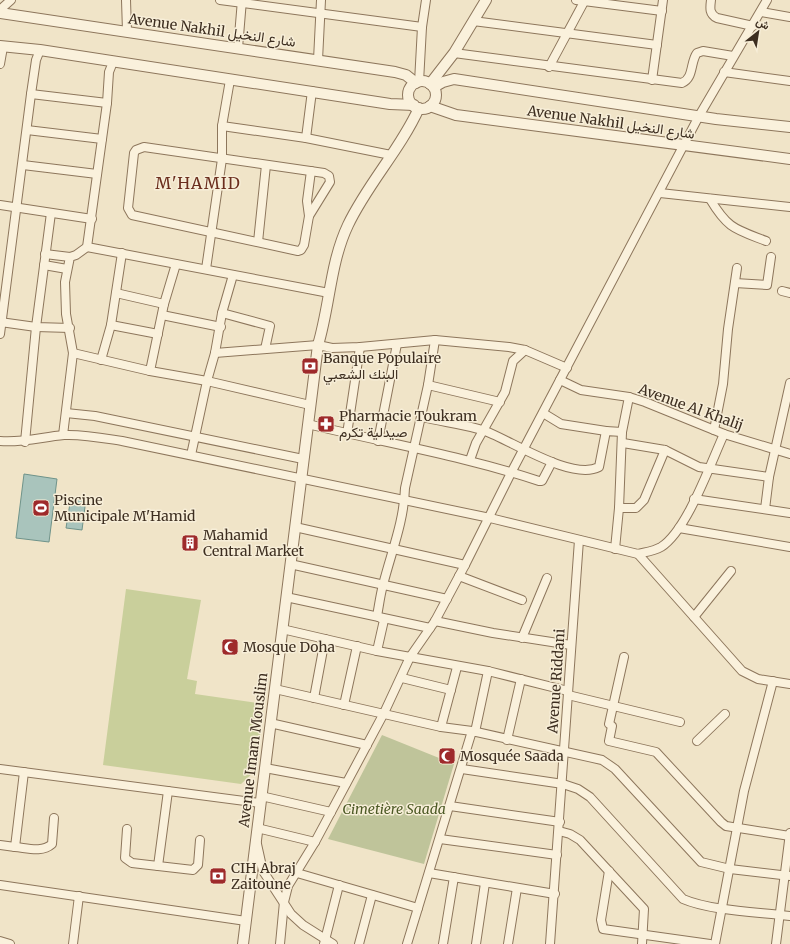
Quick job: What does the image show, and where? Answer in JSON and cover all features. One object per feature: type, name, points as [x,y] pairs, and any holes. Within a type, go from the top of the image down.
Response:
[{"type":"street","points":[[2,13],[4,4],[11,0]]},
{"type":"street","points":[[126,0],[126,31]]},
{"type":"street","points":[[220,0],[242,1],[320,15],[422,27]]},
{"type":"street","points":[[318,60],[321,0]]},
{"type":"street","points":[[416,107],[410,101],[409,92],[418,82],[422,27],[426,0]]},
{"type":"street","points":[[432,85],[454,53],[486,0]]},
{"type":"street","points":[[549,67],[567,34],[582,0],[662,11]]},
{"type":"street","points":[[652,80],[663,0]]},
{"type":"street","points":[[711,0],[710,11],[712,15],[726,21],[753,26]]},
{"type":"street","points":[[280,944],[284,902],[288,886],[315,842],[367,745],[402,678],[410,657],[432,625],[447,599],[490,518],[512,471],[660,193],[699,116],[767,0]]},
{"type":"street","points":[[238,48],[242,1]]},
{"type":"street","points":[[761,12],[790,17]]},
{"type":"street","name":"Avenue Nakhil شارع النخيل","points":[[2,13],[395,72],[406,75],[418,82]]},
{"type":"street","points":[[473,21],[567,34],[657,44]]},
{"type":"street","points":[[0,64],[2,46],[40,50],[416,107],[430,106],[436,97],[432,85]]},
{"type":"street","points":[[0,334],[31,94],[36,60],[40,50]]},
{"type":"street","points":[[454,53],[549,67],[682,83],[687,81],[694,57],[697,53],[703,51],[733,56]]},
{"type":"street","points":[[45,254],[76,255],[87,247],[92,220],[107,103],[109,72],[113,62]]},
{"type":"street","points":[[441,71],[443,76],[449,80]]},
{"type":"street","points":[[724,72],[790,81]]},
{"type":"street","points":[[206,269],[222,159],[222,126],[230,80]]},
{"type":"street","points":[[418,82],[432,85],[449,80]]},
{"type":"street","name":"Avenue Nakhil شارع النخيل","points":[[449,80],[699,116],[790,127]]},
{"type":"street","points":[[306,138],[312,91]]},
{"type":"street","points":[[31,94],[107,103]]},
{"type":"street","name":"Avenue Nakhil شارع النخيل","points":[[430,106],[456,115],[790,159]]},
{"type":"street","name":"Avenue Imam Mouslim","points":[[243,944],[318,345],[325,320],[335,260],[348,224],[366,192],[410,127],[416,107]]},
{"type":"street","points":[[222,126],[306,138],[391,155]]},
{"type":"street","points":[[27,130],[102,139]]},
{"type":"street","points":[[309,216],[331,178],[324,173],[311,171],[144,148],[136,150],[134,153],[128,208],[132,215],[212,233],[301,250],[304,245],[309,216],[307,201],[311,171]]},
{"type":"street","points":[[23,164],[97,174]]},
{"type":"street","points":[[258,242],[266,165]]},
{"type":"street","points":[[660,193],[790,207]]},
{"type":"street","points":[[710,199],[719,213],[733,228],[766,241]]},
{"type":"street","points":[[0,205],[92,220]]},
{"type":"street","points":[[25,442],[36,327],[51,213]]},
{"type":"street","points":[[87,247],[329,293]]},
{"type":"street","points":[[101,360],[111,325],[122,253]]},
{"type":"street","points":[[63,435],[73,353],[70,328],[66,314],[65,288],[70,256]]},
{"type":"street","points":[[735,283],[767,285],[771,257]]},
{"type":"street","points":[[150,371],[164,304],[176,264]]},
{"type":"street","points":[[44,266],[67,269]]},
{"type":"street","points":[[714,430],[723,384],[728,329],[737,268]]},
{"type":"street","points":[[192,455],[207,381],[221,327],[222,313],[232,275]]},
{"type":"street","points":[[116,293],[164,304]]},
{"type":"street","points":[[222,313],[270,326],[265,349]]},
{"type":"street","points":[[162,315],[221,327]]},
{"type":"street","points":[[1,322],[36,327],[70,328]]},
{"type":"street","points":[[111,325],[158,334]]},
{"type":"street","points":[[215,353],[318,345],[332,348],[360,347],[435,340],[509,346],[525,350],[566,368]]},
{"type":"street","points":[[377,616],[383,585],[394,550],[405,500],[405,488],[422,417],[435,340]]},
{"type":"street","points":[[378,441],[397,344]]},
{"type":"street","points":[[347,434],[360,347]]},
{"type":"street","points":[[470,460],[476,443],[505,392],[513,361],[525,350]]},
{"type":"street","points":[[73,353],[150,371],[207,381],[310,405]]},
{"type":"street","name":"Avenue Al Khalij","points":[[560,380],[581,390],[629,397],[724,434],[790,454]]},
{"type":"street","points":[[765,509],[769,477],[790,383]]},
{"type":"street","points":[[428,384],[500,402]]},
{"type":"street","points":[[615,549],[623,443],[622,432],[629,397]]},
{"type":"street","points":[[66,413],[95,416],[303,459]]},
{"type":"street","points":[[543,413],[561,424],[622,432]]},
{"type":"street","points":[[422,417],[484,431],[552,462],[577,470],[594,470],[599,467],[606,431]]},
{"type":"street","points":[[308,424],[378,441],[470,460],[542,481],[552,462]]},
{"type":"street","points":[[0,441],[25,442],[63,435],[96,437],[192,455],[490,518],[638,554],[654,551],[672,539],[694,499],[724,434]]},
{"type":"street","points":[[623,443],[665,450],[699,467],[769,477]]},
{"type":"street","points":[[619,508],[636,508],[644,500],[665,450]]},
{"type":"street","points":[[694,499],[790,513]]},
{"type":"street","points":[[295,527],[465,565]]},
{"type":"street","points":[[679,528],[790,547]]},
{"type":"street","name":"Avenue Riddani","points":[[550,944],[563,784],[579,540]]},
{"type":"street","points":[[638,554],[742,671],[758,679],[790,684]]},
{"type":"street","points":[[290,564],[447,599]]},
{"type":"street","points":[[694,617],[731,571]]},
{"type":"street","points":[[459,576],[522,600]]},
{"type":"street","points":[[522,638],[547,578]]},
{"type":"street","points":[[286,597],[377,616],[571,645]]},
{"type":"street","points":[[376,651],[384,620],[377,616]]},
{"type":"street","points":[[282,629],[376,651],[488,671],[521,679],[611,706],[680,722]]},
{"type":"street","points":[[314,698],[325,639]]},
{"type":"street","points":[[344,705],[357,646]]},
{"type":"street","points":[[624,658],[611,706],[609,724],[612,726],[609,741],[656,752],[721,822],[737,828],[790,836]]},
{"type":"street","points":[[441,727],[457,666]]},
{"type":"street","points":[[407,944],[462,769],[488,671]]},
{"type":"street","points":[[402,678],[451,690]]},
{"type":"street","points":[[507,740],[521,679]]},
{"type":"street","points":[[715,944],[754,748],[773,681]]},
{"type":"street","points":[[275,688],[441,727],[473,731],[609,764],[702,862],[730,869],[788,876]]},
{"type":"street","points":[[697,741],[725,714]]},
{"type":"street","points":[[270,723],[367,745]]},
{"type":"street","points":[[265,768],[346,783]]},
{"type":"street","points":[[0,769],[168,791],[261,799],[331,812]]},
{"type":"street","points":[[462,769],[563,784],[578,788],[590,797],[683,898],[693,902],[722,908],[790,916]]},
{"type":"street","points":[[15,847],[24,772]]},
{"type":"street","points":[[158,866],[168,791]]},
{"type":"street","points":[[450,806],[559,827],[576,836],[644,909],[642,944]]},
{"type":"street","points":[[0,845],[41,850],[47,848],[52,844],[54,818]]},
{"type":"street","points":[[257,828],[315,842]]},
{"type":"street","points":[[127,829],[125,858],[132,863],[189,871],[196,868],[200,840]]},
{"type":"street","points":[[776,944],[788,876],[790,833]]},
{"type":"street","points":[[440,839],[557,855]]},
{"type":"street","points":[[256,840],[263,871],[291,914],[302,925],[324,942],[333,944]]},
{"type":"street","points":[[609,871],[601,920],[602,927],[606,930],[710,944]]},
{"type":"street","points":[[296,873],[418,908]]},
{"type":"street","points":[[429,873],[555,894]]},
{"type":"street","points":[[443,944],[454,878]]},
{"type":"street","points":[[476,944],[485,883]]},
{"type":"street","points":[[0,885],[246,921]]},
{"type":"street","points":[[324,942],[339,885]]},
{"type":"street","points":[[508,944],[517,888]]},
{"type":"street","points":[[359,944],[372,895]]},
{"type":"street","points":[[73,944],[79,896]]},
{"type":"street","points":[[0,941],[10,944]]},
{"type":"green space","points":[[126,589],[201,600],[187,679],[197,681],[195,694],[264,704],[256,770],[241,784],[103,765]]},
{"type":"green space","name":"Cimetière Saada","points":[[382,735],[454,764],[424,864],[328,839]]},
{"type":"water","points":[[24,474],[57,479],[49,542],[16,538]]},
{"type":"water","points":[[71,497],[86,499],[82,530],[66,528]]},
{"type":"place","name":"Banque Populaire البنك الشعبي","points":[[310,366]]},
{"type":"place","name":"Pharmacie Toukram صيدلية تكرم","points":[[326,424]]},
{"type":"place","name":"Piscine Municipale M'Hamid","points":[[41,508]]},
{"type":"place","name":"Mahamid Central Market","points":[[190,543]]},
{"type":"place","name":"Mosque Doha","points":[[230,647]]},
{"type":"place","name":"Mosquée Saada","points":[[447,756]]},
{"type":"place","name":"CIH Abraj Zaitoune","points":[[218,876]]},
{"type":"district","name":"M'HAMID","points":[[198,183]]}]
